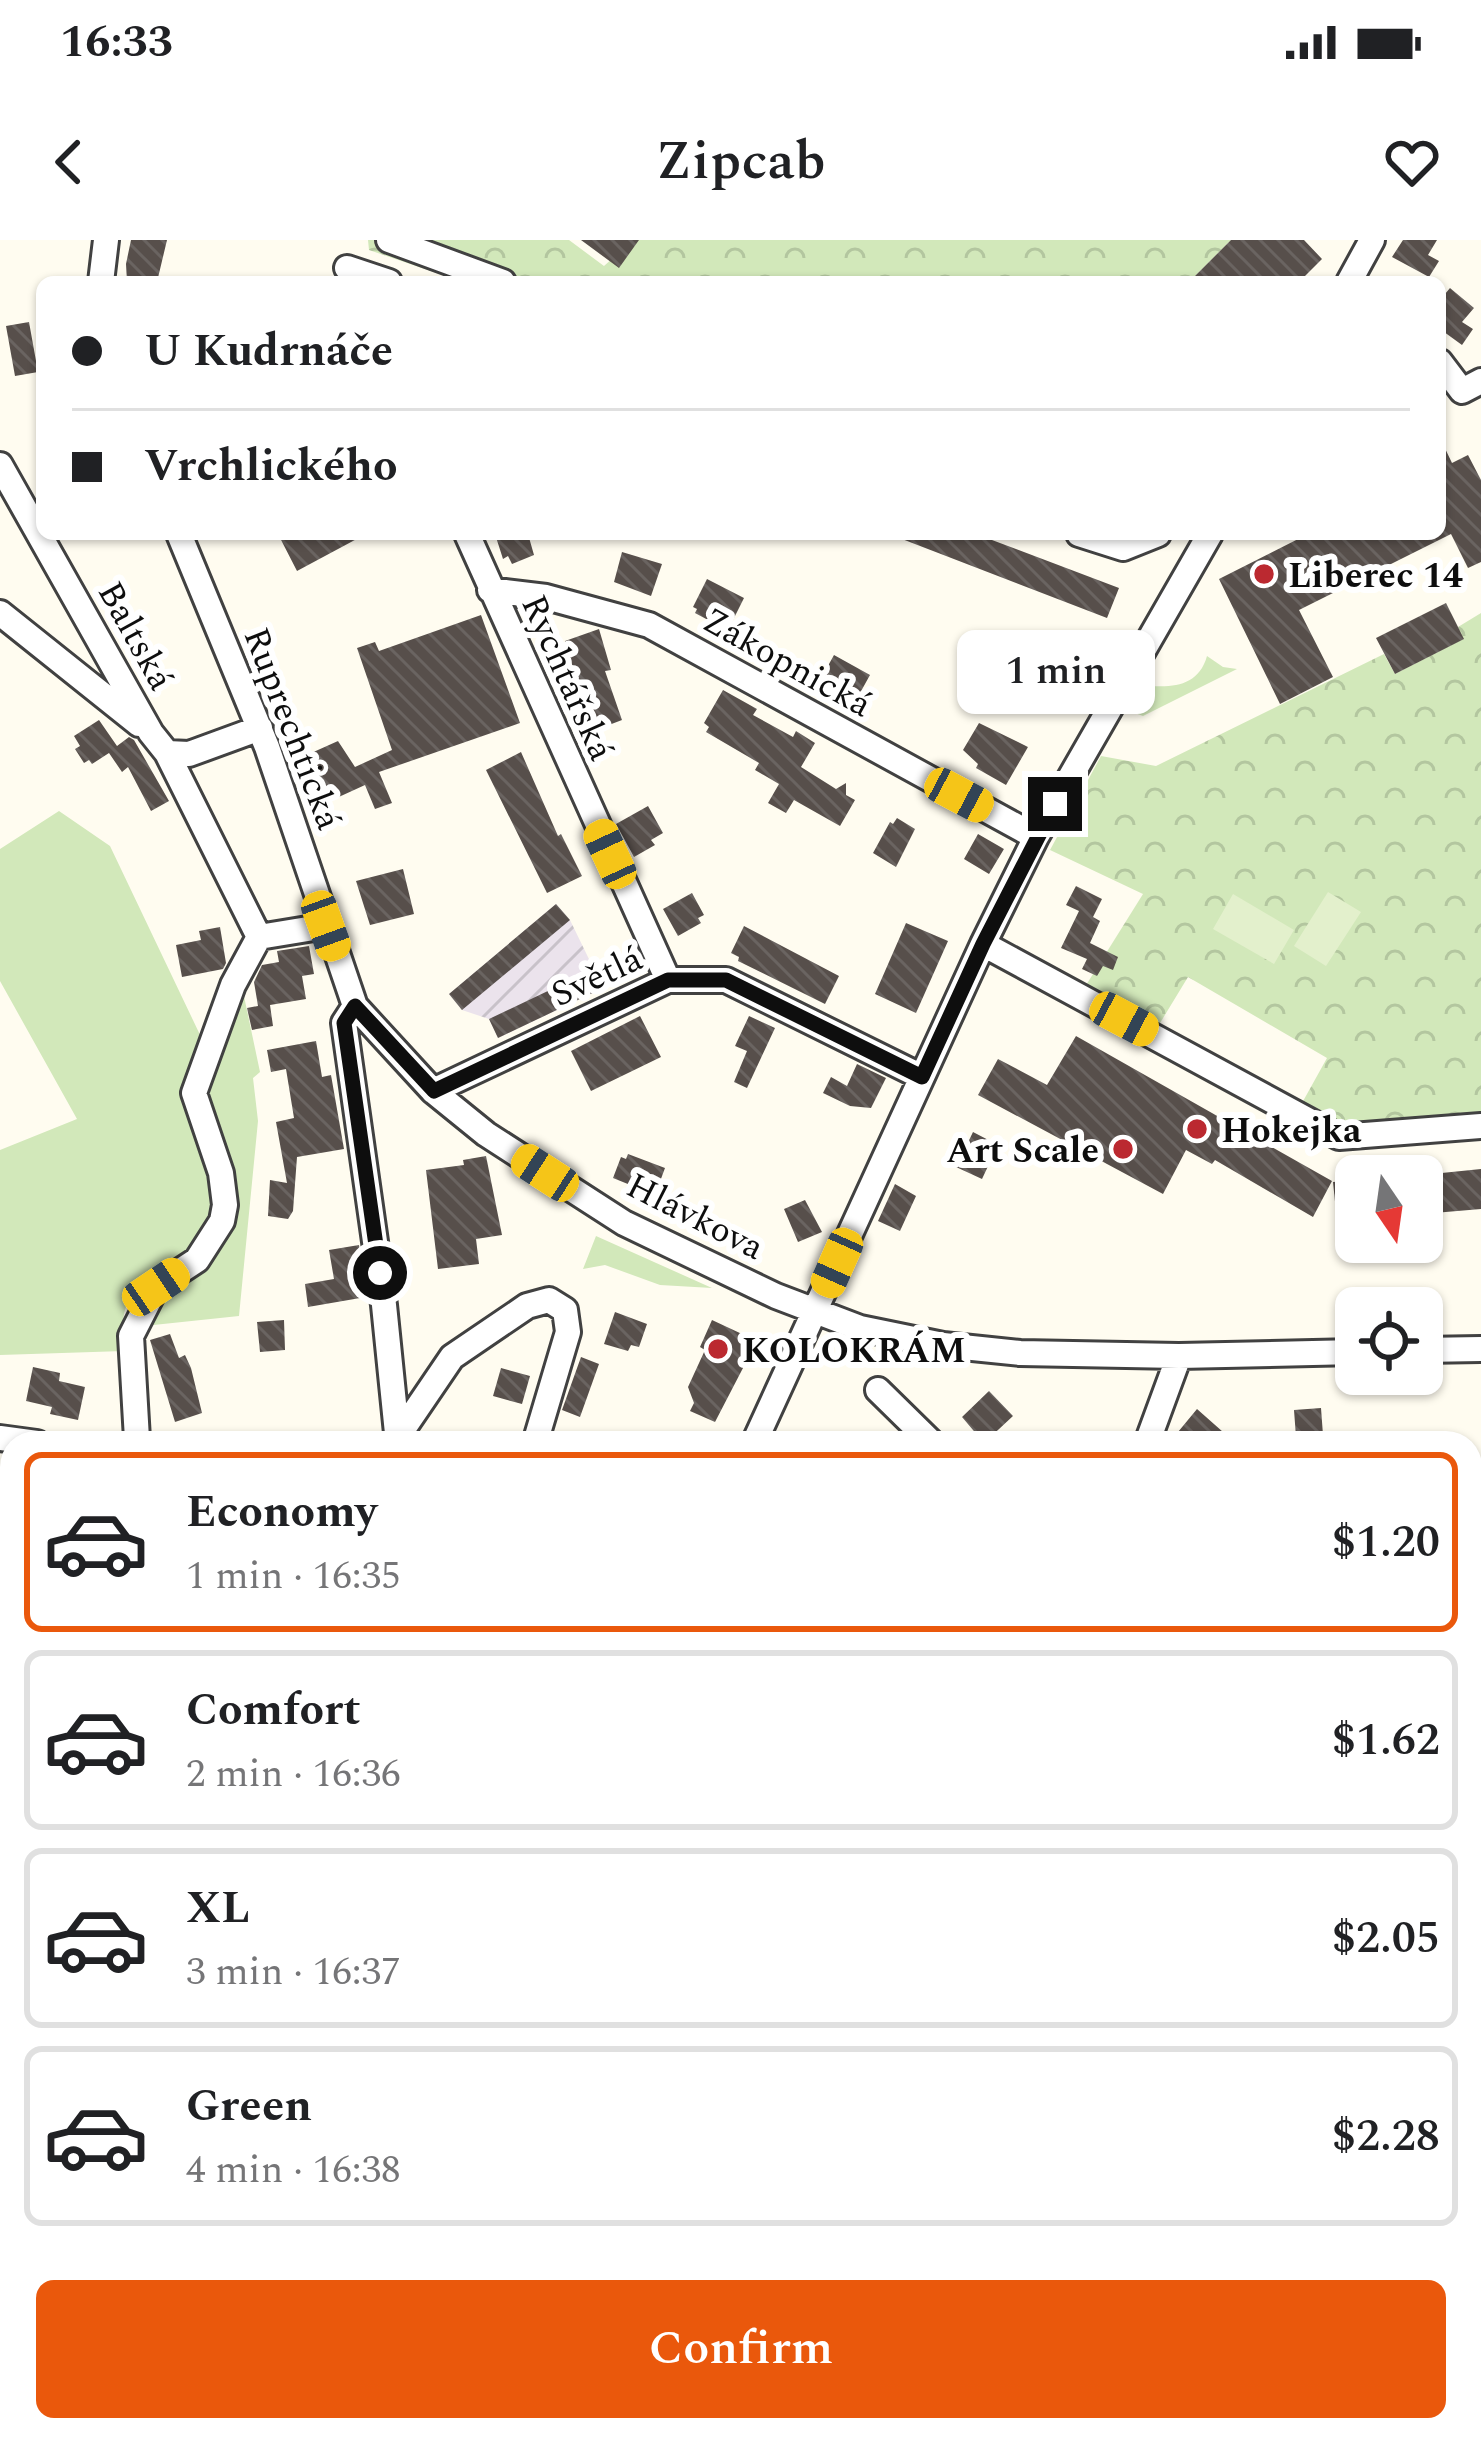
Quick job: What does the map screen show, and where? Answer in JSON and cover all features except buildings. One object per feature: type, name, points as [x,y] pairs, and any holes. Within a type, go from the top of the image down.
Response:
[{"type":"street","points":[[101,276],[106,240]]},
{"type":"street","points":[[346,240],[351,275]]},
{"type":"street","points":[[388,240],[487,276]]},
{"type":"street","points":[[1352,276],[1367,249]]},
{"type":"street","points":[[1446,366],[1472,386]]},
{"type":"street","name":"Baltská","points":[[0,465],[36,529]]},
{"type":"street","name":"Baltská","points":[[42,540],[151,733],[167,753],[259,937]]},
{"type":"street","name":"Ruprechtická","points":[[182,540],[260,728],[355,1006],[344,1023],[398,1431]]},
{"type":"street","name":"Rychtářská","points":[[469,540],[668,980]]},
{"type":"street","points":[[1098,540],[1123,548],[1143,540]]},
{"type":"street","points":[[760,1431],[1036,837],[1207,540]]},
{"type":"street","name":"Zákopnická","points":[[490,590],[546,597],[649,626],[1036,837]]},
{"type":"street","points":[[0,613],[151,733]]},
{"type":"street","points":[[167,753],[189,754],[260,728]]},
{"type":"street","points":[[137,1431],[131,1336],[156,1287],[196,1260],[222,1221],[221,1173],[194,1093],[233,985],[259,937],[326,926]]},
{"type":"street","points":[[983,944],[1339,1137],[1481,1126]]},
{"type":"street","name":"Světlá","points":[[434,1091],[668,980],[726,980],[922,1077]]},
{"type":"street","name":"Hlávkova","points":[[355,1006],[434,1091],[486,1134],[624,1223],[776,1295],[860,1328],[943,1345],[1020,1353],[1179,1357],[1335,1353]]},
{"type":"street","points":[[404,1431],[452,1357],[527,1306],[549,1300],[565,1310],[568,1332],[539,1431]]},
{"type":"street","points":[[1443,1350],[1481,1349]]},
{"type":"street","points":[[1151,1431],[1179,1357]]},
{"type":"street","points":[[878,1390],[920,1431]]},
{"type":"shaded area","points":[[556,904],[570,920],[603,988],[498,1038],[489,1019],[462,1010],[449,994]]},
{"type":"green space","points":[[368,240],[569,240],[604,266],[633,240],[1231,240],[1195,276],[445,276],[369,250]]},
{"type":"green space","points":[[1481,613],[1481,1118],[1339,1128],[1297,1112],[1327,1058],[1188,977],[1157,1028],[1083,990],[1143,894],[1050,850],[1101,756],[1156,766],[1384,654],[1395,674],[1463,639],[1458,627]]},
{"type":"green space","points":[[1207,656],[1223,667],[1237,669],[1143,716],[1127,710],[1141,685],[1182,684],[1197,674]]},
{"type":"green space","points":[[59,811],[110,846],[202,1039],[191,1080],[190,1110],[213,1184],[213,1211],[199,1241],[148,1279],[127,1304],[124,1351],[0,1355],[0,1150],[77,1119],[0,981],[0,849]]},
{"type":"green space","points":[[1328,892],[1361,912],[1326,966],[1294,946]]},
{"type":"green space","points":[[1233,894],[1294,930],[1274,964],[1213,929]]},
{"type":"green space","points":[[241,982],[260,1072],[253,1078],[258,1121],[239,1316],[144,1326],[152,1304],[224,1225],[203,1080]]},
{"type":"green space","points":[[596,1236],[712,1288],[660,1285],[605,1265],[583,1269]]},
{"type":"place","name":"Liberec 14","points":[[1264,574]]},
{"type":"place","name":"Hokejka","points":[[1197,1129]]},
{"type":"place","name":"Art Scale","points":[[1123,1149]]},
{"type":"place","name":"KOLOKRÁM","points":[[718,1349]]},
{"type":"route","points":[[380,1273],[344,1023],[355,1006],[434,1091],[668,980],[726,980],[922,1077],[1055,804]]}]
